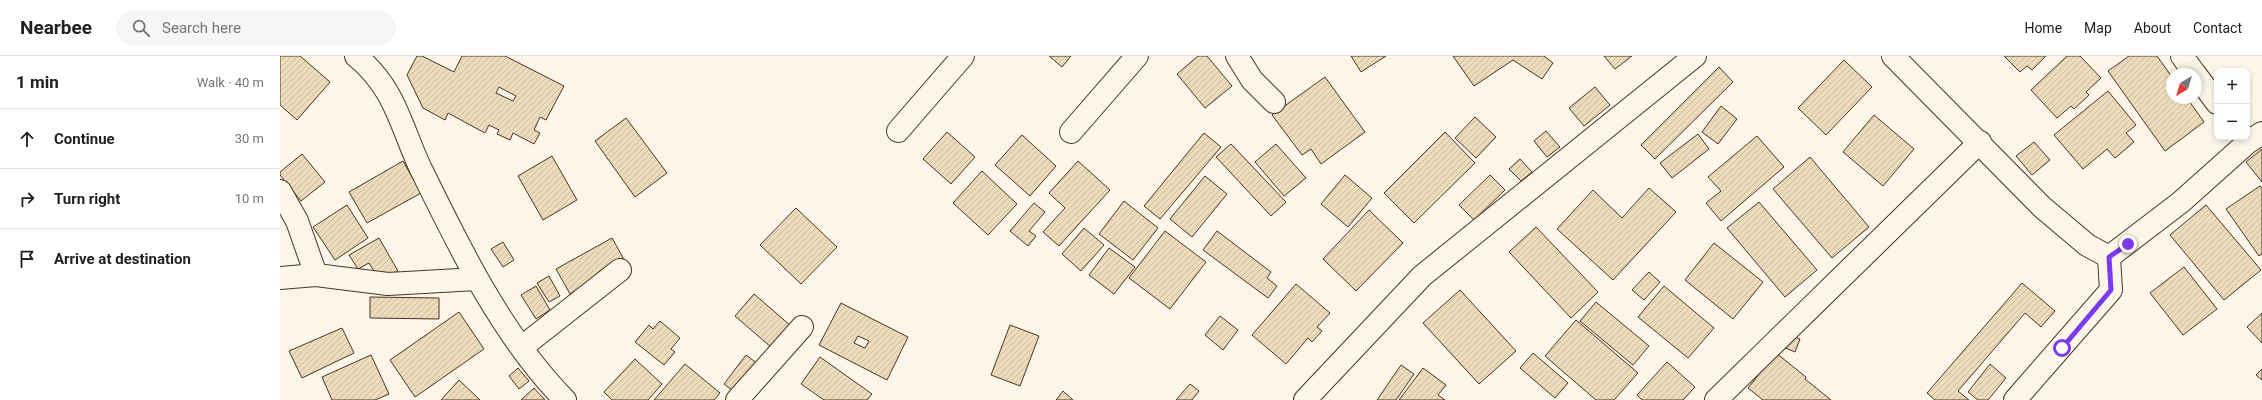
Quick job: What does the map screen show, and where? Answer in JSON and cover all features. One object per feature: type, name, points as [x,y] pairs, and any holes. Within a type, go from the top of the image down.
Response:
[{"type":"street","points":[[356,56],[373,70],[387,89],[420,166],[477,279],[522,347],[560,398]]},
{"type":"street","points":[[898,131],[963,56]]},
{"type":"street","points":[[1071,132],[1136,56]]},
{"type":"street","points":[[1237,56],[1252,80],[1274,102]]},
{"type":"street","points":[[1306,400],[1422,276],[1695,56]]},
{"type":"street","points":[[1893,56],[1980,142],[2042,207],[2087,245],[2109,257]]},
{"type":"street","points":[[2182,56],[2191,68]]},
{"type":"street","points":[[2202,82],[2214,99]]},
{"type":"street","points":[[2109,257],[2181,202],[2248,140]]},
{"type":"street","points":[[1716,400],[1980,142]]},
{"type":"street","points":[[280,191],[297,221],[316,275]]},
{"type":"street","points":[[2015,400],[2111,290],[2109,257]]},
{"type":"street","points":[[522,347],[620,270]]},
{"type":"street","points":[[280,278],[316,275],[388,284],[477,279]]},
{"type":"street","points":[[737,400],[802,327]]},
{"type":"building","points":[[280,56],[300,56],[330,82],[297,120],[280,105]]},
{"type":"building","points":[[417,56],[422,56],[454,72],[462,56],[505,56],[564,86],[546,120],[540,117],[534,130],[540,133],[534,144],[513,133],[510,140],[497,134],[499,130],[489,125],[485,133],[448,113],[445,120],[423,108],[407,75]],"holes":[[[499,87],[516,96],[513,101],[496,93]]]},
{"type":"building","points":[[1049,56],[1071,56],[1062,67]]},
{"type":"building","points":[[1198,56],[1207,56],[1232,86],[1205,108],[1177,74]]},
{"type":"building","points":[[1351,56],[1386,56],[1361,72]]},
{"type":"building","points":[[1453,56],[1544,56],[1553,63],[1542,79],[1513,60],[1474,86]]},
{"type":"building","points":[[1604,56],[1632,56],[1615,69]]},
{"type":"building","points":[[2004,56],[2046,56],[2032,70],[2027,66],[2020,72]]},
{"type":"building","points":[[2067,56],[2080,56],[2101,78],[2086,92],[2089,95],[2074,109],[2071,106],[2057,118],[2031,90]]},
{"type":"building","points":[[2129,56],[2157,56],[2166,69],[2166,104],[2191,104],[2204,122],[2165,151],[2108,71]]},
{"type":"building","points":[[1844,60],[1872,87],[1826,135],[1798,108]]},
{"type":"building","points":[[1719,67],[1733,82],[1655,159],[1641,145]]},
{"type":"building","points":[[1325,77],[1365,132],[1321,164],[1311,149],[1302,155],[1272,115]]},
{"type":"building","points":[[1595,87],[1610,105],[1584,126],[1569,108]]},
{"type":"building","points":[[2108,91],[2136,125],[2126,133],[2134,142],[2115,158],[2107,149],[2083,169],[2054,135]]},
{"type":"building","points":[[1721,106],[1737,119],[1718,144],[1702,132]]},
{"type":"building","points":[[1874,115],[1914,149],[1883,186],[1843,152]]},
{"type":"building","points":[[1475,117],[1496,137],[1476,158],[1455,138]]},
{"type":"building","points":[[626,118],[667,173],[635,197],[595,141]]},
{"type":"building","points":[[1546,131],[1560,147],[1547,157],[1534,141]]},
{"type":"building","points":[[947,132],[975,157],[951,184],[923,159]]},
{"type":"building","points":[[1445,132],[1475,163],[1414,223],[1384,193]]},
{"type":"building","points":[[1204,133],[1221,147],[1160,219],[1144,206]]},
{"type":"building","points":[[1698,134],[1709,149],[1672,178],[1660,163]]},
{"type":"building","points":[[1022,135],[1056,166],[1030,196],[995,165]]},
{"type":"building","points":[[1757,136],[1784,167],[1721,221],[1706,203],[1721,191],[1708,177]]},
{"type":"building","points":[[2034,142],[2050,160],[2032,175],[2016,156]]},
{"type":"building","points":[[1231,144],[1286,202],[1271,216],[1216,157]]},
{"type":"building","points":[[1276,144],[1306,178],[1284,196],[1255,162]]},
{"type":"building","points":[[2262,149],[2262,182],[2246,162]]},
{"type":"building","points":[[302,154],[325,182],[301,201],[280,175],[280,172]]},
{"type":"building","points":[[552,156],[577,200],[543,220],[518,176]]},
{"type":"building","points":[[1810,157],[1869,227],[1832,258],[1773,189]]},
{"type":"building","points":[[1520,159],[1532,172],[1521,181],[1509,169]]},
{"type":"building","points":[[403,161],[421,193],[367,223],[349,192]]},
{"type":"building","points":[[1078,161],[1110,190],[1059,246],[1043,232],[1065,208],[1049,193]]},
{"type":"building","points":[[982,171],[1017,204],[988,235],[953,203]]},
{"type":"building","points":[[1345,175],[1372,198],[1348,227],[1321,204]]},
{"type":"building","points":[[1490,175],[1505,190],[1474,220],[1459,205]]},
{"type":"building","points":[[1205,176],[1227,194],[1192,237],[1170,219]]},
{"type":"building","points":[[2260,186],[2262,188],[2262,254],[2259,256],[2226,209]]},
{"type":"building","points":[[1649,188],[1676,212],[1613,280],[1557,229],[1593,190],[1622,218]]},
{"type":"building","points":[[1124,201],[1158,228],[1133,260],[1099,234]]},
{"type":"building","points":[[1759,202],[1817,270],[1785,297],[1727,228]]},
{"type":"building","points":[[1034,203],[1045,212],[1029,231],[1036,236],[1028,246],[1010,231]]},
{"type":"building","points":[[347,205],[368,238],[335,260],[313,227]]},
{"type":"building","points":[[2206,205],[2261,270],[2224,300],[2170,235]]},
{"type":"building","points":[[796,208],[837,247],[801,284],[760,245]]},
{"type":"building","points":[[1369,210],[1403,243],[1356,291],[1323,259]]},
{"type":"building","points":[[1536,227],[1598,292],[1571,318],[1509,252]]},
{"type":"building","points":[[1084,228],[1104,245],[1081,271],[1062,254]]},
{"type":"building","points":[[1165,231],[1206,262],[1170,309],[1129,278]]},
{"type":"building","points":[[1217,231],[1271,272],[1267,278],[1277,286],[1268,298],[1203,250]]},
{"type":"building","points":[[379,238],[398,271],[380,281],[369,263],[358,269],[349,255]]},
{"type":"building","points":[[612,238],[626,263],[570,294],[556,269]]},
{"type":"building","points":[[503,242],[514,260],[503,267],[491,249]]},
{"type":"building","points":[[1714,243],[1763,282],[1733,319],[1685,280]]},
{"type":"building","points":[[1109,248],[1135,267],[1114,294],[1089,275]]},
{"type":"building","points":[[2184,267],[2217,309],[2183,335],[2150,293]]},
{"type":"building","points":[[1649,272],[1660,282],[1644,300],[1632,290]]},
{"type":"building","points":[[549,276],[560,296],[549,302],[537,283]]},
{"type":"building","points":[[2022,283],[2055,311],[2041,327],[2025,313],[1958,391],[1969,400],[1935,400],[1927,393]]},
{"type":"building","points":[[1296,284],[1330,313],[1317,327],[1322,331],[1312,342],[1308,338],[1286,364],[1252,335]]},
{"type":"building","points":[[536,286],[550,310],[536,319],[521,295]]},
{"type":"building","points":[[1664,286],[1714,328],[1688,358],[1638,317]]},
{"type":"building","points":[[1460,290],[1516,351],[1479,384],[1423,323]]},
{"type":"building","points":[[754,294],[791,326],[772,348],[735,316]]},
{"type":"building","points":[[370,297],[439,298],[439,319],[370,318]]},
{"type":"building","points":[[1596,302],[1649,346],[1633,365],[1580,321]]},
{"type":"building","points":[[841,303],[908,337],[887,380],[819,345]],"holes":[[[858,336],[869,341],[865,348],[854,343]]]},
{"type":"building","points":[[459,312],[484,349],[415,397],[390,360]]},
{"type":"building","points":[[2262,313],[2262,343],[2247,327]]},
{"type":"building","points":[[1220,316],[1238,330],[1223,350],[1205,335]]},
{"type":"building","points":[[1576,320],[1638,373],[1614,400],[1596,400],[1545,356]]},
{"type":"building","points":[[660,321],[680,338],[671,349],[675,352],[664,365],[635,342],[649,325],[653,329]]},
{"type":"building","points":[[1010,325],[1039,336],[1020,386],[991,375]]},
{"type":"building","points":[[342,328],[354,353],[302,378],[289,351]]},
{"type":"building","points":[[1788,334],[1800,339],[1795,352],[1783,347]]},
{"type":"building","points":[[1533,353],[1568,383],[1555,398],[1520,368]]},
{"type":"building","points":[[1776,353],[1806,377],[1805,379],[1831,400],[1763,400],[1748,388]]},
{"type":"building","points":[[371,355],[389,394],[375,400],[332,400],[322,377]]},
{"type":"building","points":[[746,355],[758,364],[736,393],[724,384]]},
{"type":"building","points":[[820,357],[872,394],[867,400],[824,400],[801,384]]},
{"type":"building","points":[[635,359],[662,384],[648,400],[612,400],[604,392]]},
{"type":"building","points":[[1667,362],[1695,387],[1683,400],[1642,400],[1637,395]]},
{"type":"building","points":[[685,364],[720,393],[714,400],[654,400]]},
{"type":"building","points":[[1990,364],[2006,378],[1988,400],[1978,400],[1968,392]]},
{"type":"building","points":[[1401,365],[1414,374],[1396,400],[1377,400]]},
{"type":"building","points":[[518,368],[529,381],[519,389],[509,376]]},
{"type":"building","points":[[1423,368],[1446,385],[1438,395],[1445,400],[1399,400]]},
{"type":"building","points":[[2262,369],[2262,380],[2256,375]]},
{"type":"building","points":[[459,380],[480,400],[441,400]]},
{"type":"building","points":[[1190,384],[1199,391],[1192,400],[1176,400]]},
{"type":"building","points":[[534,388],[545,400],[521,400]]},
{"type":"building","points":[[1063,391],[1073,400],[1056,400]]},
{"type":"route","points":[[2062,348],[2111,290],[2109,257],[2128,244]]}]
